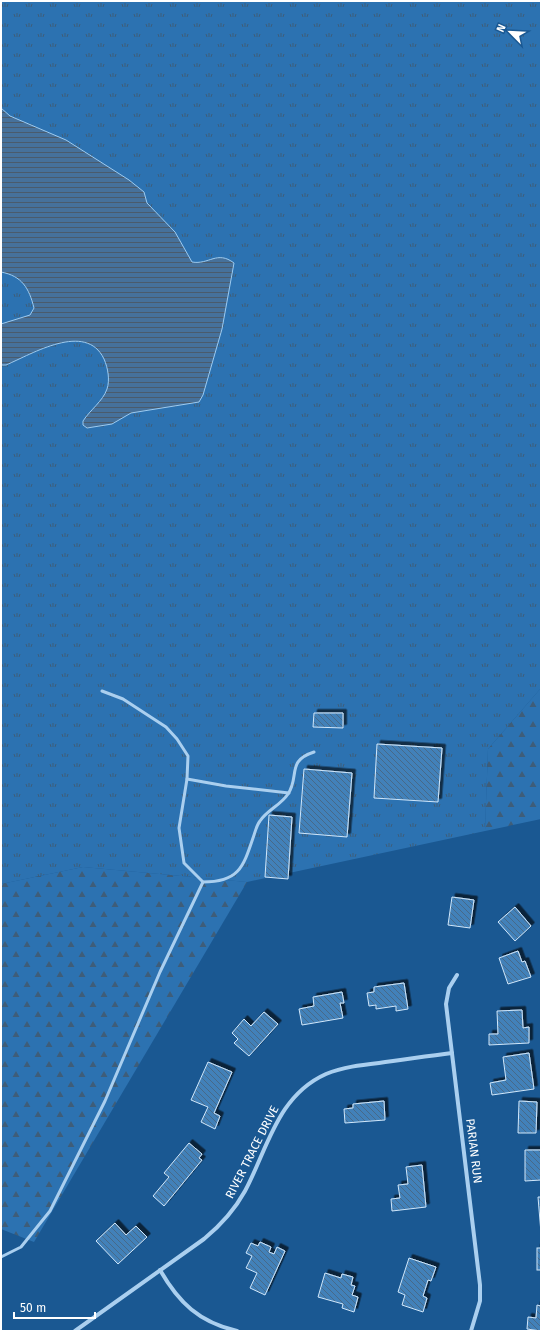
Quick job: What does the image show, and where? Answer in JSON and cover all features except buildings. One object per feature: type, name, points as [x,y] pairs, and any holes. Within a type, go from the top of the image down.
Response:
[{"type":"street","name":"PARIAN RUN","points":[[456,975],[449,988],[446,1004],[480,1284],[480,1300],[471,1331]]},
{"type":"street","name":"RIVER TRACE DRIVE","points":[[75,1331],[204,1239],[229,1216],[245,1191],[279,1116],[292,1099],[307,1085],[326,1074],[347,1067],[452,1053]]},
{"type":"street","points":[[160,1270],[172,1290],[187,1307],[206,1320],[237,1331]]},
{"type":"lane","points":[[102,691],[123,699],[166,727],[177,739],[188,756],[187,779],[179,828],[184,863],[203,882],[215,882],[239,871],[245,861],[258,822],[266,812],[278,804],[289,793],[298,762],[303,756],[314,752]]},
{"type":"lane","points":[[187,779],[226,786],[289,793]]},
{"type":"lane","points":[[1,1257],[21,1247],[50,1211],[105,1101],[160,972],[203,882]]},
{"type":"green space","points":[[1,1],[541,1],[541,688],[488,749],[485,831],[247,882],[83,867],[1,884]]},
{"type":"green space","points":[[541,688],[541,819],[485,831],[488,749]]},
{"type":"green space","points":[[83,867],[247,882],[34,1242],[1,1229],[1,884]]},
{"type":"shaded area","points":[[1,108],[10,116],[66,140],[129,180],[144,192],[147,203],[175,232],[192,262],[203,262],[223,258],[234,263],[222,329],[203,395],[199,402],[131,413],[112,424],[87,428],[83,425],[83,421],[103,398],[108,382],[108,374],[104,359],[96,348],[85,342],[72,341],[44,348],[6,365],[1,365],[1,324],[30,315],[34,308],[30,294],[24,284],[14,276],[1,272]]}]
